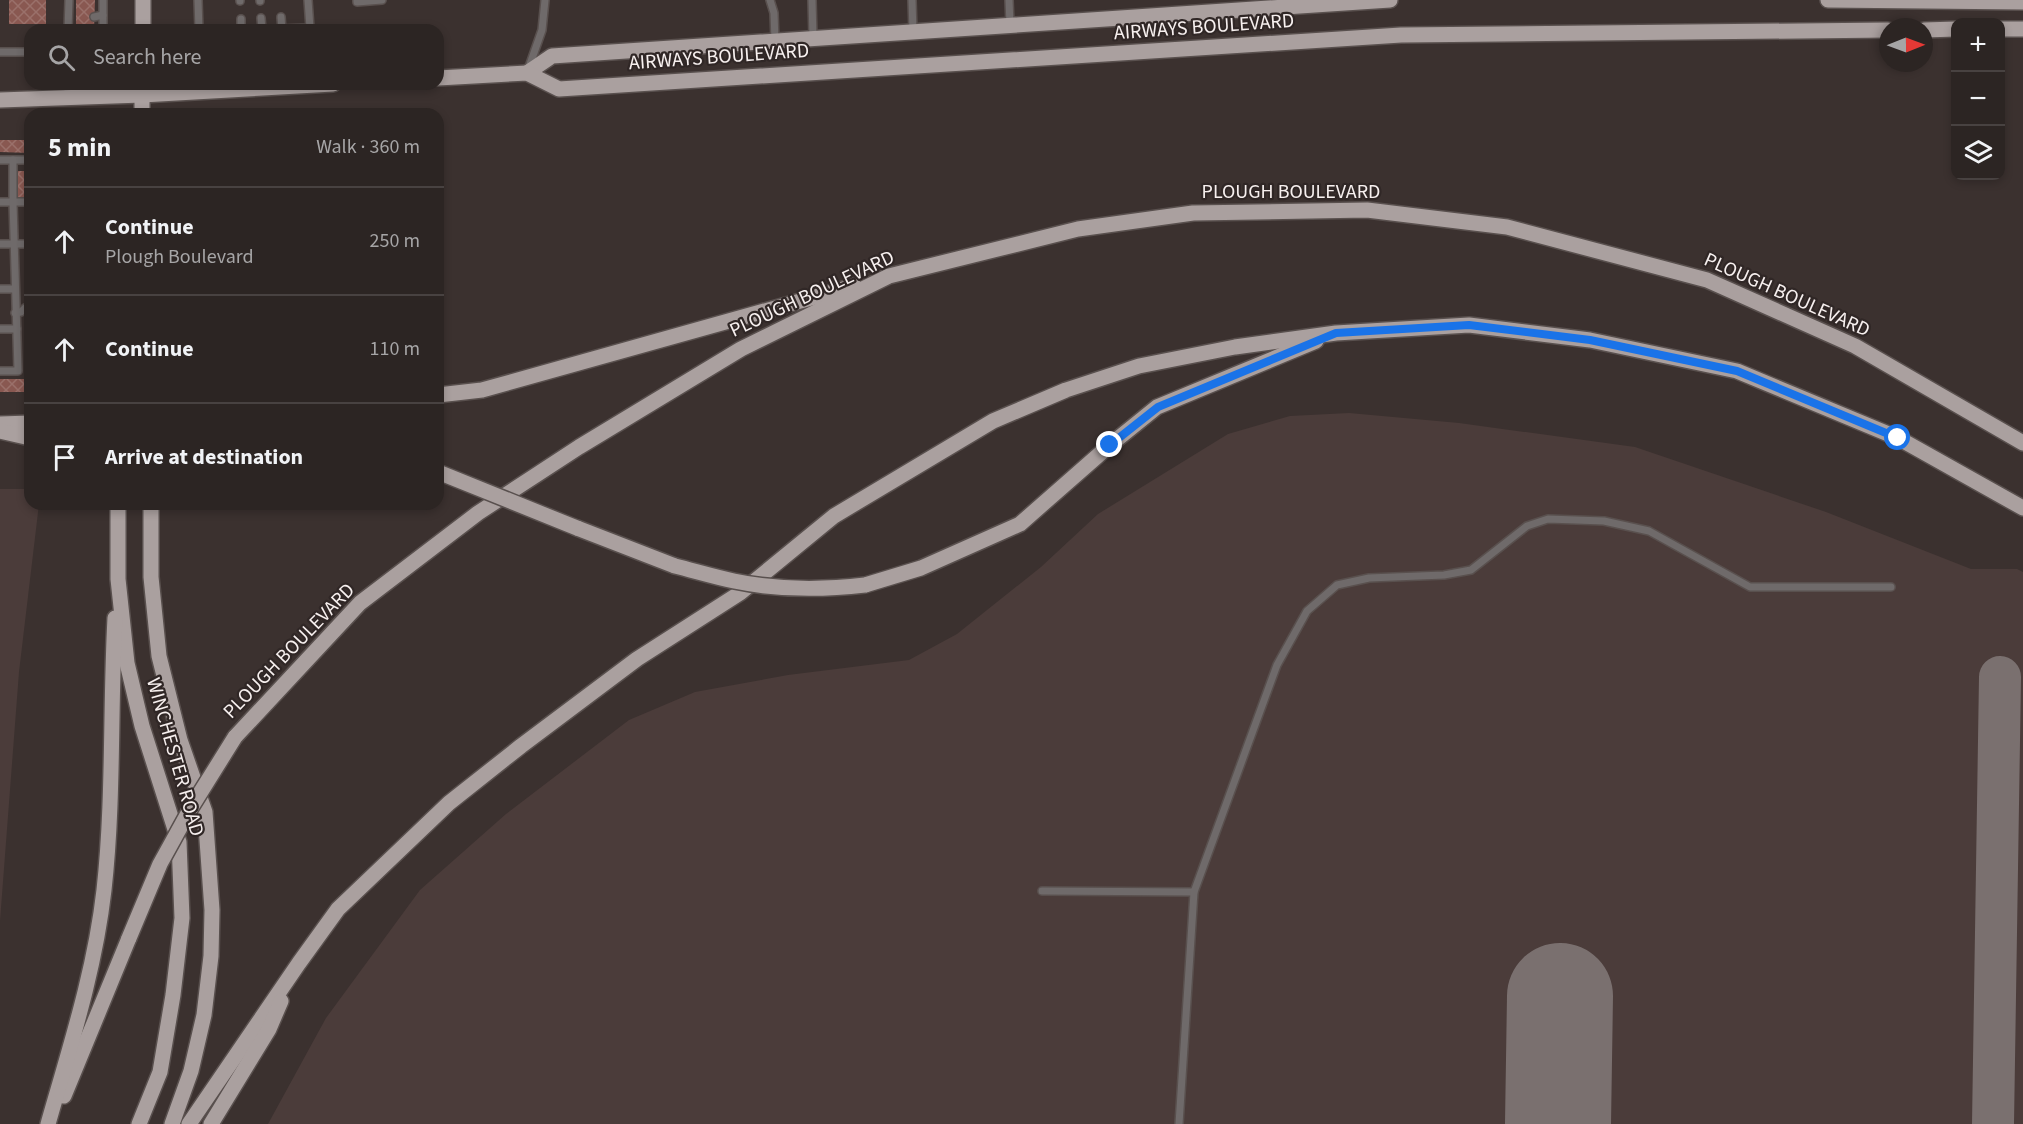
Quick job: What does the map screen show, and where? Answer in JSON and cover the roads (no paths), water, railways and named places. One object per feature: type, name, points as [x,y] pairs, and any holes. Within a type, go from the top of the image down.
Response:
[{"type":"main road","points":[[143,0],[143,24]]},
{"type":"main road","name":"AIRWAYS BOULEVARD","points":[[528,73],[552,56],[1390,0]]},
{"type":"main road","points":[[1828,0],[2023,2]]},
{"type":"main road","points":[[2005,29],[2023,29]]},
{"type":"main road","name":"AIRWAYS BOULEVARD","points":[[444,78],[528,73],[559,88],[1401,35],[1879,30]]},
{"type":"main road","points":[[1933,30],[1951,30]]},
{"type":"main road","points":[[0,100],[68,91],[142,90],[142,108]]},
{"type":"main road","name":"PLOUGH BOULEVARD","points":[[53,1124],[160,864],[192,806],[235,737],[360,603],[478,513],[579,447],[741,349],[889,276],[1078,229],[1193,213],[1367,210],[1507,227],[1707,280],[1856,346],[2023,442]]},
{"type":"main road","points":[[444,394],[482,390],[889,276]]},
{"type":"main road","points":[[189,1124],[298,963],[339,909],[449,803],[637,659],[740,593],[834,516],[993,421],[1066,390],[1139,366],[1235,347],[1336,333],[1469,325],[1590,340],[1737,371],[1898,438],[2023,508]]},
{"type":"main road","points":[[444,474],[675,566],[736,581],[779,587],[828,589],[865,585],[921,568],[1020,524],[1110,445],[1158,407],[1336,333]]},
{"type":"main road","points":[[0,424],[24,423]]},
{"type":"main road","points":[[0,431],[24,437]]},
{"type":"main road","name":"WINCHESTER ROAD","points":[[117,510],[118,579],[128,663],[140,716],[178,842],[182,918],[173,995],[160,1072],[139,1124]]},
{"type":"main road","name":"WINCHESTER ROAD","points":[[151,510],[151,577],[159,656],[180,740],[205,812],[212,910],[211,956],[204,1015],[191,1071],[172,1124]]},
{"type":"main road","points":[[48,1124],[91,968],[104,892],[110,815],[112,671],[118,579]]},
{"type":"main road","points":[[211,1124],[268,1029],[298,963]]},
{"type":"lane","points":[[103,0],[103,24]]},
{"type":"lane","points":[[198,0],[199,24]]},
{"type":"lane","points":[[308,0],[310,24]]},
{"type":"lane","points":[[357,0],[357,2],[382,0]]},
{"type":"lane","points":[[528,73],[542,30],[544,0]]},
{"type":"lane","points":[[770,0],[774,14],[775,41]]},
{"type":"lane","points":[[812,0],[813,38]]},
{"type":"lane","points":[[912,0],[913,32]]},
{"type":"lane","points":[[1009,0],[1010,25]]},
{"type":"lane","points":[[71,2],[71,24]]},
{"type":"lane","points":[[94,17],[103,15]]},
{"type":"lane","points":[[281,17],[281,24]]},
{"type":"lane","points":[[261,18],[262,24]]},
{"type":"lane","points":[[241,19],[242,24]]},
{"type":"lane","points":[[0,52],[24,52]]},
{"type":"lane","points":[[0,160],[24,160]]},
{"type":"lane","points":[[0,371],[18,371],[16,329],[23,312],[15,289],[13,160]]},
{"type":"lane","points":[[0,202],[24,202]]},
{"type":"lane","points":[[0,244],[24,244]]},
{"type":"lane","points":[[0,289],[15,289]]},
{"type":"lane","points":[[0,329],[16,329]]},
{"type":"lane","points":[[1179,1124],[1194,892],[1277,665],[1307,610],[1337,585],[1369,578],[1444,575],[1471,570],[1527,526],[1548,519],[1604,521],[1649,531],[1750,587],[1891,587]]},
{"type":"lane","points":[[1042,891],[1194,892]]}]
